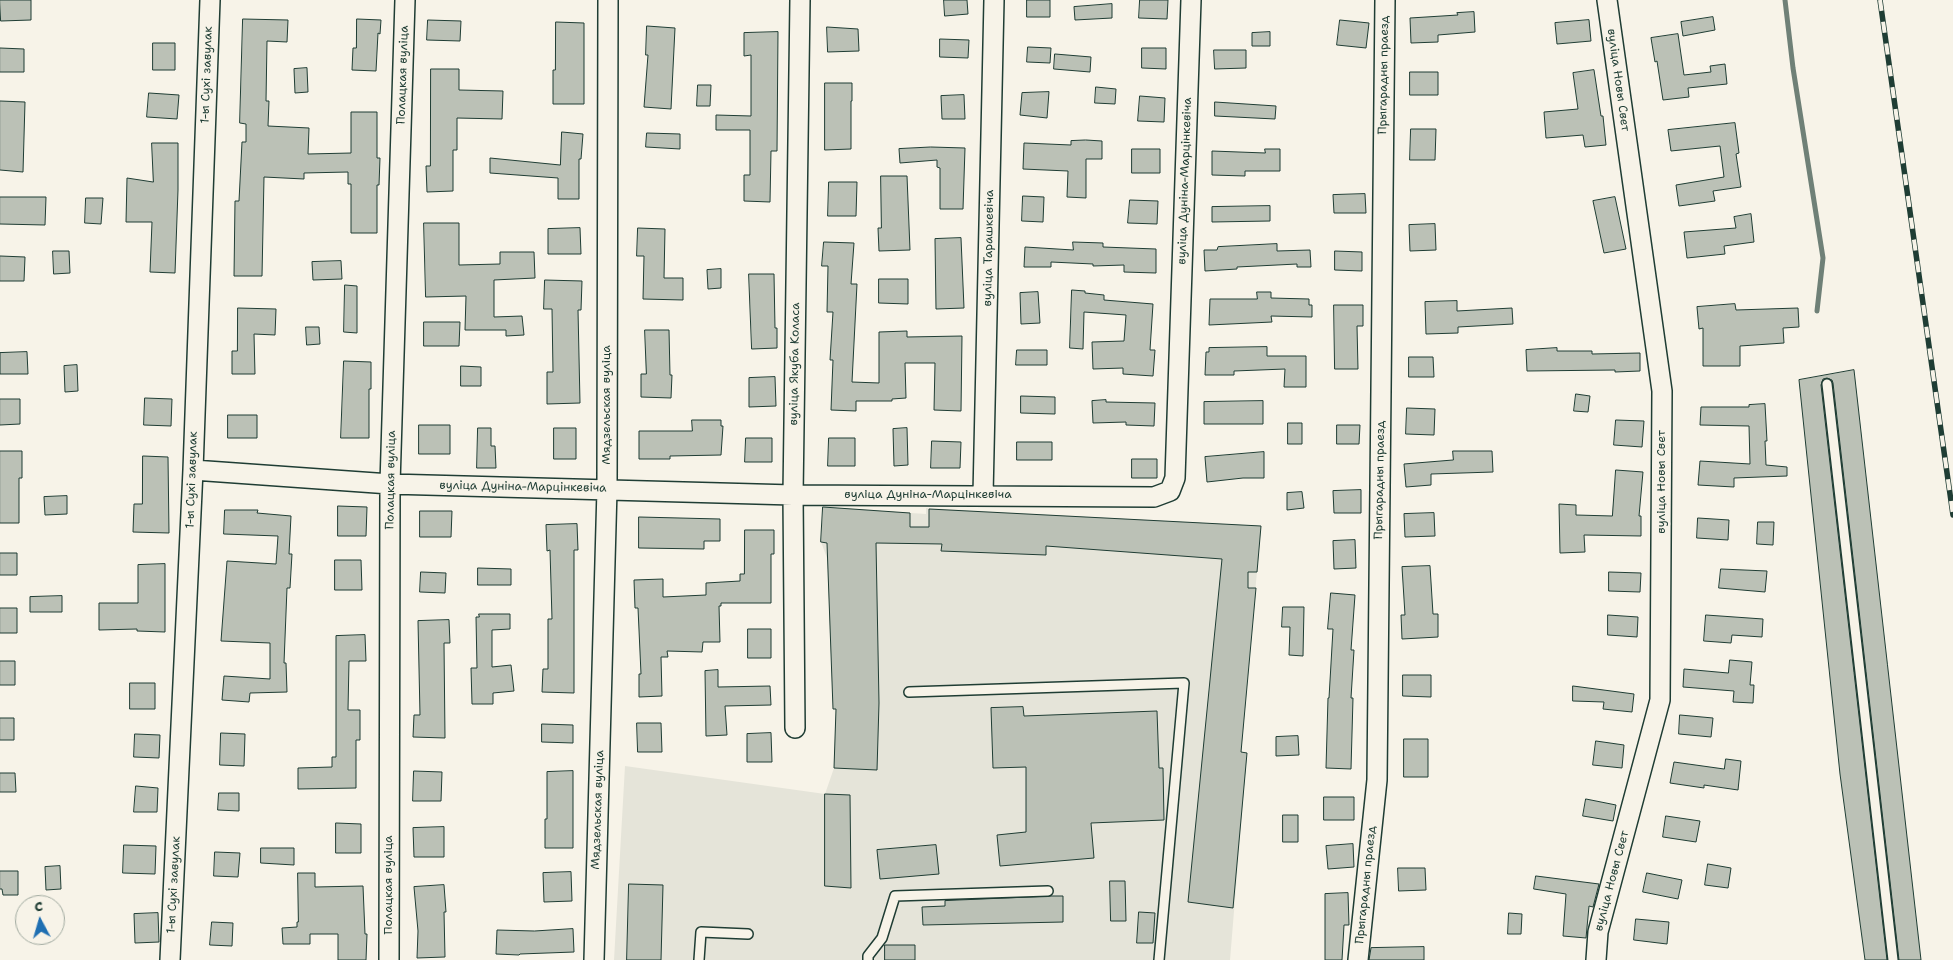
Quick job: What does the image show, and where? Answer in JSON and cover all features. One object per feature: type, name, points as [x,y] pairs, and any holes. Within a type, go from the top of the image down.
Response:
[{"type":"street","name":"1-ы Сухі завулак","points":[[170,960],[192,470],[210,0]]},
{"type":"street","name":"Полацкая вуліца","points":[[389,960],[390,484],[405,0]]},
{"type":"street","name":"Мядзельская вуліца","points":[[594,960],[607,489],[608,0]]},
{"type":"street","name":"вуліца Якуба Коласа","points":[[795,728],[793,495],[800,0]]},
{"type":"street","name":"вуліца Тарашкевіча","points":[[984,495],[994,0]]},
{"type":"street","name":"вуліца Дуніна-Марцінкевіча","points":[[192,470],[390,484],[793,495],[1154,497],[1170,491],[1175,478],[1191,0]]},
{"type":"street","name":"Прыгарадны праезд","points":[[1358,960],[1377,780],[1385,0]]},
{"type":"street","name":"вуліца Новы Свет","points":[[1596,960],[1598,932],[1660,700],[1662,391],[1607,0]]},
{"type":"lane","points":[[1827,384],[1893,960]]},
{"type":"lane","points":[[909,692],[1184,683],[1159,960]]},
{"type":"lane","points":[[868,960],[868,956],[882,938],[895,896],[1048,891]]},
{"type":"lane","points":[[698,960],[701,932],[748,934]]},
{"type":"shaded area","points":[[823,507],[926,514],[926,508],[1261,526],[1241,752],[1247,753],[1230,960],[614,960],[625,766],[825,794],[834,768],[837,709],[833,709],[827,558],[821,542]]},
{"type":"building","points":[[0,0],[31,0],[31,20],[1,21]]},
{"type":"building","points":[[944,0],[967,0],[968,14],[945,16]]},
{"type":"building","points":[[1027,0],[1050,0],[1050,17],[1027,17]]},
{"type":"building","points":[[1140,0],[1168,0],[1167,19],[1139,18]]},
{"type":"building","points":[[1112,4],[1112,18],[1075,20],[1074,7]]},
{"type":"building","points":[[1474,12],[1475,32],[1438,35],[1438,42],[1411,43],[1410,18]]},
{"type":"building","points":[[1713,17],[1715,30],[1683,36],[1681,22]]},
{"type":"building","points":[[243,19],[288,20],[287,42],[267,41],[266,101],[269,101],[268,126],[309,128],[308,154],[351,153],[351,112],[377,112],[377,158],[380,158],[379,185],[377,185],[377,233],[351,233],[351,184],[348,184],[348,172],[304,173],[304,179],[264,177],[262,276],[234,276],[235,201],[239,201],[242,142],[246,142],[246,124],[240,123]]},
{"type":"building","points":[[357,19],[381,20],[380,34],[378,33],[376,71],[352,70],[353,48],[356,48]]},
{"type":"building","points":[[428,20],[461,21],[460,41],[427,40]]},
{"type":"building","points":[[1340,20],[1369,23],[1366,48],[1337,45]]},
{"type":"building","points":[[1589,20],[1591,41],[1557,44],[1555,23]]},
{"type":"building","points":[[556,22],[584,23],[584,104],[553,104]]},
{"type":"building","points":[[647,26],[675,28],[671,109],[644,107],[648,55],[646,55]]},
{"type":"building","points":[[827,27],[858,29],[859,51],[828,52]]},
{"type":"building","points":[[778,32],[777,151],[771,151],[770,202],[744,201],[744,175],[750,175],[750,130],[716,130],[716,115],[751,116],[751,55],[744,56],[744,33]]},
{"type":"building","points":[[1270,32],[1270,46],[1252,46],[1252,33]]},
{"type":"building","points":[[1678,34],[1684,75],[1711,72],[1710,66],[1725,64],[1727,84],[1688,88],[1689,97],[1663,100],[1657,61],[1655,62],[1651,38]]},
{"type":"building","points":[[940,39],[969,40],[968,58],[940,57]]},
{"type":"building","points":[[153,43],[175,43],[175,70],[153,70]]},
{"type":"building","points":[[1028,47],[1051,48],[1050,63],[1027,62]]},
{"type":"building","points":[[0,48],[24,49],[24,72],[0,72]]},
{"type":"building","points":[[1142,48],[1166,48],[1166,69],[1142,68]]},
{"type":"building","points":[[1214,50],[1246,50],[1246,68],[1215,69]]},
{"type":"building","points":[[1055,54],[1091,57],[1090,72],[1054,69]]},
{"type":"building","points":[[307,68],[308,92],[295,93],[294,69]]},
{"type":"building","points":[[431,69],[459,69],[459,90],[503,91],[502,119],[457,118],[457,150],[453,150],[453,191],[427,192],[426,166],[430,166]]},
{"type":"building","points":[[1594,70],[1601,116],[1603,116],[1606,145],[1585,147],[1583,135],[1546,138],[1544,112],[1578,109],[1573,73]]},
{"type":"building","points":[[1410,72],[1438,72],[1438,95],[1410,95]]},
{"type":"building","points":[[825,83],[852,83],[851,149],[825,150]]},
{"type":"building","points":[[698,85],[711,85],[710,106],[697,106]]},
{"type":"building","points":[[1096,87],[1116,89],[1115,104],[1095,103]]},
{"type":"building","points":[[1049,92],[1047,118],[1020,115],[1022,93]]},
{"type":"building","points":[[149,93],[179,95],[177,119],[147,117]]},
{"type":"building","points":[[964,95],[965,119],[942,119],[941,96]]},
{"type":"building","points":[[1140,96],[1165,98],[1164,122],[1138,121]]},
{"type":"building","points":[[0,101],[25,102],[23,172],[0,170]]},
{"type":"building","points":[[1215,102],[1276,106],[1275,119],[1215,116]]},
{"type":"building","points":[[1735,123],[1739,153],[1736,154],[1741,187],[1713,191],[1715,201],[1679,206],[1676,185],[1724,177],[1720,146],[1671,151],[1668,130]]},
{"type":"building","points":[[1411,129],[1436,129],[1435,160],[1410,160]]},
{"type":"building","points":[[562,132],[583,134],[581,159],[579,159],[579,199],[558,199],[558,178],[490,173],[490,158],[560,165]]},
{"type":"building","points":[[647,133],[680,134],[680,149],[646,147]]},
{"type":"building","points":[[1071,141],[1102,141],[1102,159],[1086,159],[1086,198],[1067,197],[1068,171],[1023,169],[1024,143],[1071,145]]},
{"type":"building","points":[[152,143],[178,143],[175,273],[150,272],[152,222],[126,222],[127,178],[153,182]]},
{"type":"building","points":[[931,147],[965,148],[963,209],[940,209],[940,168],[937,167],[937,160],[900,163],[899,149]]},
{"type":"building","points":[[1132,149],[1160,149],[1160,173],[1132,173]]},
{"type":"building","points":[[1265,149],[1280,149],[1280,171],[1245,171],[1245,176],[1212,175],[1212,151],[1265,153]]},
{"type":"building","points":[[881,176],[907,176],[910,250],[879,251],[878,228],[881,228]]},
{"type":"building","points":[[829,182],[857,182],[856,216],[828,216]]},
{"type":"building","points":[[1365,194],[1366,213],[1334,213],[1333,195]]},
{"type":"building","points":[[1023,196],[1044,197],[1043,222],[1022,221]]},
{"type":"building","points":[[0,197],[46,197],[45,225],[0,224]]},
{"type":"building","points":[[1615,197],[1626,249],[1604,253],[1593,201]]},
{"type":"building","points":[[86,198],[103,198],[101,224],[85,223]]},
{"type":"building","points":[[1130,200],[1158,201],[1157,224],[1128,223]]},
{"type":"building","points":[[1270,206],[1270,221],[1212,222],[1212,207]]},
{"type":"building","points":[[1751,214],[1754,242],[1724,246],[1725,254],[1687,258],[1684,232],[1736,228],[1734,217]]},
{"type":"building","points":[[424,223],[459,223],[459,265],[500,264],[500,252],[534,252],[535,278],[494,280],[494,317],[522,316],[524,335],[506,336],[506,330],[465,330],[466,296],[426,297]]},
{"type":"building","points":[[1435,224],[1436,250],[1410,251],[1409,225]]},
{"type":"building","points":[[580,228],[581,254],[548,254],[548,229]]},
{"type":"building","points":[[638,228],[665,229],[664,278],[683,278],[683,300],[643,299],[644,256],[637,256]]},
{"type":"building","points":[[961,238],[964,308],[936,309],[935,239]]},
{"type":"building","points":[[824,242],[854,243],[851,284],[857,284],[852,382],[879,383],[879,332],[907,331],[907,337],[962,336],[961,411],[934,410],[935,363],[905,363],[906,398],[892,399],[892,401],[856,401],[856,411],[831,410],[833,360],[830,360],[833,312],[827,312],[828,266],[822,266]]},
{"type":"building","points":[[1073,242],[1103,243],[1103,247],[1156,249],[1156,273],[1124,272],[1124,265],[1093,266],[1093,264],[1051,262],[1051,267],[1024,267],[1025,247],[1073,250]]},
{"type":"building","points":[[1277,244],[1277,251],[1310,250],[1311,267],[1297,267],[1297,264],[1237,267],[1237,269],[1205,271],[1204,250],[1217,250],[1218,247]]},
{"type":"building","points":[[53,251],[69,251],[70,273],[54,274]]},
{"type":"building","points":[[1335,251],[1362,252],[1362,271],[1335,270]]},
{"type":"building","points":[[0,256],[25,257],[24,281],[0,281]]},
{"type":"building","points":[[341,261],[342,279],[313,280],[312,262]]},
{"type":"building","points":[[721,269],[721,288],[708,289],[707,270]]},
{"type":"building","points":[[749,274],[774,274],[777,348],[752,349]]},
{"type":"building","points":[[879,279],[908,279],[908,304],[879,303]]},
{"type":"building","points":[[545,280],[582,281],[581,310],[578,310],[580,403],[547,404],[547,372],[553,372],[552,309],[544,309]]},
{"type":"building","points":[[345,285],[357,286],[357,333],[344,332]]},
{"type":"building","points":[[1072,290],[1104,295],[1104,300],[1153,304],[1150,350],[1155,350],[1153,376],[1123,374],[1123,368],[1093,369],[1092,342],[1124,341],[1126,315],[1084,312],[1083,349],[1070,348]]},
{"type":"building","points":[[1038,292],[1040,323],[1021,324],[1020,293]]},
{"type":"building","points":[[1257,292],[1271,292],[1271,298],[1309,299],[1309,305],[1312,305],[1312,317],[1271,316],[1272,322],[1209,325],[1210,299],[1257,299]]},
{"type":"building","points":[[1457,301],[1457,311],[1512,308],[1513,324],[1458,327],[1458,333],[1426,334],[1425,302]]},
{"type":"building","points":[[1735,304],[1736,310],[1798,308],[1799,327],[1783,328],[1784,343],[1740,346],[1740,366],[1703,366],[1703,328],[1699,329],[1697,307]]},
{"type":"building","points":[[1334,305],[1363,305],[1363,326],[1357,326],[1358,369],[1335,369]]},
{"type":"building","points":[[238,308],[276,309],[275,335],[254,334],[255,374],[232,374],[232,351],[237,351]]},
{"type":"building","points":[[424,322],[460,322],[459,346],[424,346]]},
{"type":"building","points":[[306,327],[319,327],[320,344],[307,345]]},
{"type":"building","points":[[645,330],[669,330],[670,375],[672,375],[671,398],[641,397],[641,374],[646,374]]},
{"type":"building","points":[[1267,347],[1267,356],[1306,356],[1306,387],[1284,387],[1285,369],[1234,371],[1234,375],[1205,375],[1206,352],[1209,352],[1209,348]]},
{"type":"building","points":[[1557,348],[1557,351],[1592,351],[1592,354],[1640,353],[1640,371],[1527,371],[1526,350]]},
{"type":"building","points":[[1017,350],[1047,350],[1047,365],[1016,365]]},
{"type":"building","points":[[27,352],[28,374],[0,374],[0,353]]},
{"type":"building","points":[[1409,357],[1433,357],[1434,377],[1409,377]]},
{"type":"building","points":[[344,361],[371,362],[369,438],[341,438]]},
{"type":"building","points":[[77,365],[78,391],[65,392],[64,366]]},
{"type":"building","points":[[461,366],[481,367],[481,386],[461,386]]},
{"type":"building","points":[[1854,370],[1921,960],[1899,960],[1833,383],[1832,380],[1827,378],[1823,379],[1821,385],[1887,960],[1865,960],[1840,774],[1799,380]]},
{"type":"building","points":[[775,377],[776,406],[749,407],[749,378]]},
{"type":"building","points":[[1576,394],[1590,396],[1588,412],[1574,411]]},
{"type":"building","points":[[1021,396],[1055,397],[1055,414],[1021,413]]},
{"type":"building","points":[[145,398],[172,399],[171,426],[144,425]]},
{"type":"building","points":[[0,399],[20,399],[20,424],[0,425]]},
{"type":"building","points":[[1106,400],[1106,402],[1155,403],[1154,426],[1126,425],[1126,422],[1093,423],[1092,401]]},
{"type":"building","points":[[1263,401],[1263,424],[1204,424],[1204,402]]},
{"type":"building","points":[[1765,404],[1766,465],[1787,467],[1787,476],[1734,478],[1734,487],[1698,485],[1700,461],[1750,464],[1749,426],[1700,425],[1701,407],[1749,407],[1749,405]]},
{"type":"building","points":[[1407,408],[1435,409],[1434,435],[1406,434]]},
{"type":"building","points":[[228,415],[257,415],[257,438],[228,438]]},
{"type":"building","points":[[692,420],[721,420],[721,426],[723,426],[721,455],[670,456],[670,459],[639,459],[639,431],[692,431]]},
{"type":"building","points":[[1616,420],[1644,421],[1642,447],[1614,445]]},
{"type":"building","points":[[1288,423],[1302,423],[1302,444],[1288,444]]},
{"type":"building","points":[[419,425],[450,425],[450,454],[419,454]]},
{"type":"building","points":[[1337,425],[1360,425],[1359,444],[1337,444]]},
{"type":"building","points":[[478,428],[491,428],[491,446],[495,446],[496,468],[477,468]]},
{"type":"building","points":[[554,428],[576,428],[576,459],[554,459]]},
{"type":"building","points":[[907,428],[908,465],[894,466],[893,429]]},
{"type":"building","points":[[746,438],[772,438],[772,462],[745,462]]},
{"type":"building","points":[[829,438],[855,438],[855,466],[828,466]]},
{"type":"building","points":[[932,441],[961,442],[960,468],[931,468]]},
{"type":"building","points":[[1017,442],[1052,442],[1052,460],[1017,460]]},
{"type":"building","points":[[0,451],[22,451],[22,478],[19,478],[19,523],[0,523]]},
{"type":"building","points":[[1453,451],[1492,451],[1493,472],[1431,474],[1431,485],[1406,487],[1404,464],[1453,460]]},
{"type":"building","points":[[1264,452],[1264,478],[1207,482],[1205,457]]},
{"type":"building","points":[[143,456],[168,457],[169,533],[133,532],[134,504],[142,504]]},
{"type":"building","points":[[1132,459],[1157,459],[1157,478],[1132,478]]},
{"type":"building","points":[[1616,470],[1643,472],[1639,516],[1641,516],[1641,536],[1584,535],[1585,552],[1560,553],[1559,504],[1576,505],[1576,515],[1612,516]]},
{"type":"building","points":[[1361,490],[1361,513],[1334,513],[1333,491]]},
{"type":"building","points":[[1302,492],[1304,508],[1287,510],[1287,493]]},
{"type":"building","points":[[67,496],[67,514],[45,515],[44,497]]},
{"type":"building","points":[[338,506],[367,507],[366,536],[338,536]]},
{"type":"building","points":[[823,507],[910,513],[910,527],[929,527],[929,509],[1261,526],[1257,572],[1248,572],[1248,588],[1256,588],[1241,752],[1247,753],[1233,908],[1188,902],[1222,559],[1046,546],[1046,555],[941,551],[942,544],[876,543],[879,703],[877,770],[834,768],[836,709],[833,709],[827,543],[821,542]]},
{"type":"building","points":[[225,510],[258,510],[257,513],[291,516],[289,554],[292,554],[290,588],[287,588],[284,663],[286,663],[287,692],[250,693],[249,702],[222,700],[224,676],[270,679],[270,643],[221,641],[227,561],[276,564],[278,536],[224,534]]},
{"type":"building","points":[[420,511],[452,511],[451,537],[420,537]]},
{"type":"building","points":[[1434,513],[1435,536],[1405,537],[1404,514]]},
{"type":"building","points":[[639,517],[720,519],[720,541],[704,541],[704,549],[639,548]]},
{"type":"building","points":[[1698,518],[1729,520],[1728,540],[1697,538]]},
{"type":"building","points":[[1758,522],[1774,522],[1773,545],[1757,544]]},
{"type":"building","points":[[577,524],[578,550],[574,550],[574,693],[542,692],[543,669],[548,669],[548,619],[552,619],[550,550],[547,551],[546,525]]},
{"type":"building","points":[[745,530],[774,530],[774,554],[771,554],[771,603],[721,603],[721,606],[719,606],[720,642],[703,642],[702,652],[667,651],[668,657],[661,657],[662,696],[639,697],[639,674],[641,674],[638,608],[635,608],[634,580],[663,579],[663,597],[706,595],[706,583],[740,581],[740,574],[744,574]]},
{"type":"building","points":[[1355,540],[1356,568],[1334,569],[1333,541]]},
{"type":"building","points":[[0,553],[17,553],[17,575],[0,575]]},
{"type":"building","points":[[335,560],[361,560],[362,590],[335,590]]},
{"type":"building","points":[[165,564],[165,632],[137,631],[137,629],[99,630],[99,603],[138,603],[138,565]]},
{"type":"building","points":[[1430,566],[1433,614],[1438,614],[1438,637],[1402,639],[1401,615],[1405,615],[1402,567]]},
{"type":"building","points":[[478,568],[511,569],[511,585],[478,585]]},
{"type":"building","points":[[1721,569],[1767,571],[1765,592],[1719,588]]},
{"type":"building","points":[[421,572],[446,573],[445,593],[420,592]]},
{"type":"building","points":[[1609,572],[1641,573],[1640,592],[1609,591]]},
{"type":"building","points":[[1331,593],[1355,595],[1351,650],[1354,650],[1351,698],[1353,698],[1351,769],[1326,768],[1328,698],[1333,629],[1328,629]]},
{"type":"building","points":[[62,596],[62,612],[30,612],[30,597]]},
{"type":"building","points":[[1283,607],[1304,607],[1303,656],[1289,655],[1290,627],[1282,627]]},
{"type":"building","points":[[0,608],[17,608],[17,633],[0,633]]},
{"type":"building","points":[[479,614],[510,614],[510,629],[492,630],[492,667],[511,665],[514,691],[493,693],[493,704],[472,704],[471,668],[477,668],[476,617],[479,617]]},
{"type":"building","points":[[1608,615],[1638,617],[1637,637],[1608,635]]},
{"type":"building","points":[[1706,615],[1763,619],[1762,637],[1732,635],[1731,643],[1704,641]]},
{"type":"building","points":[[449,620],[450,643],[444,643],[445,738],[413,737],[414,715],[420,715],[418,621]]},
{"type":"building","points":[[748,629],[771,629],[771,658],[748,658]]},
{"type":"building","points":[[365,635],[366,661],[349,661],[348,710],[360,710],[360,740],[356,740],[356,788],[298,789],[298,768],[332,767],[332,757],[336,757],[336,636]]},
{"type":"building","points":[[1730,660],[1752,662],[1750,685],[1754,685],[1753,703],[1733,702],[1734,691],[1683,687],[1684,669],[1728,673]]},
{"type":"building","points":[[0,661],[15,661],[15,685],[0,685]]},
{"type":"building","points":[[718,670],[718,687],[770,686],[771,705],[725,706],[727,735],[706,736],[705,671]]},
{"type":"building","points":[[1403,675],[1431,675],[1431,697],[1403,696]]},
{"type":"building","points":[[130,683],[155,683],[155,709],[130,709]]},
{"type":"building","points":[[1573,686],[1634,694],[1632,712],[1603,709],[1604,702],[1573,701]]},
{"type":"building","points":[[1023,707],[1024,716],[1157,711],[1159,768],[1163,768],[1164,820],[1091,823],[1094,858],[1000,866],[997,835],[1026,832],[1026,767],[993,768],[991,708]]},
{"type":"building","points":[[1680,715],[1713,718],[1711,737],[1679,734]]},
{"type":"building","points":[[0,718],[14,718],[14,740],[0,740]]},
{"type":"building","points":[[637,723],[661,723],[662,752],[638,752]]},
{"type":"building","points":[[542,724],[573,725],[573,743],[542,742]]},
{"type":"building","points":[[221,733],[245,734],[244,766],[220,765]]},
{"type":"building","points":[[771,733],[772,762],[747,762],[747,734]]},
{"type":"building","points":[[135,734],[160,735],[159,758],[134,757]]},
{"type":"building","points":[[1298,736],[1299,755],[1276,756],[1276,737]]},
{"type":"building","points":[[1404,739],[1428,739],[1428,777],[1404,777]]},
{"type":"building","points":[[1596,741],[1624,745],[1622,768],[1593,765]]},
{"type":"building","points":[[1726,759],[1741,761],[1738,790],[1670,783],[1674,762],[1724,769]]},
{"type":"building","points":[[414,771],[442,772],[441,801],[413,801]]},
{"type":"building","points":[[573,771],[573,848],[545,848],[547,772]]},
{"type":"building","points":[[0,773],[15,773],[16,792],[0,792]]},
{"type":"building","points":[[136,786],[158,788],[157,812],[134,812]]},
{"type":"building","points":[[219,793],[239,793],[239,811],[218,810]]},
{"type":"building","points":[[825,794],[850,795],[851,888],[825,886]]},
{"type":"building","points":[[1324,797],[1354,797],[1354,820],[1324,820]]},
{"type":"building","points":[[1586,799],[1616,805],[1613,821],[1583,816]]},
{"type":"building","points":[[1283,815],[1298,815],[1298,842],[1283,842]]},
{"type":"building","points":[[1666,816],[1700,821],[1696,842],[1663,837]]},
{"type":"building","points":[[336,823],[361,824],[361,853],[336,853]]},
{"type":"building","points":[[444,827],[444,857],[414,857],[413,828]]},
{"type":"building","points":[[1353,844],[1354,867],[1328,869],[1326,846]]},
{"type":"building","points":[[124,845],[156,846],[155,874],[123,873]]},
{"type":"building","points":[[936,845],[939,874],[880,879],[877,850]]},
{"type":"building","points":[[261,848],[294,848],[294,865],[261,863]]},
{"type":"building","points":[[215,852],[240,853],[238,877],[214,876]]},
{"type":"building","points":[[1708,864],[1731,868],[1728,888],[1705,885]]},
{"type":"building","points":[[60,866],[61,889],[46,890],[45,867]]},
{"type":"building","points":[[1398,868],[1425,868],[1426,890],[1399,891]]},
{"type":"building","points":[[0,871],[18,871],[18,895],[3,895],[2,889],[0,889]]},
{"type":"building","points":[[571,872],[572,901],[544,902],[543,873]]},
{"type":"building","points":[[298,873],[315,873],[315,887],[363,886],[365,934],[367,934],[366,960],[338,960],[338,934],[310,934],[310,944],[283,944],[282,928],[297,927]]},
{"type":"building","points":[[1647,873],[1682,880],[1678,899],[1643,892]]},
{"type":"building","points":[[1536,876],[1599,884],[1593,907],[1589,906],[1586,938],[1563,936],[1566,894],[1534,889]]},
{"type":"building","points":[[1110,881],[1125,881],[1126,921],[1111,921]]},
{"type":"building","points":[[629,884],[663,885],[661,960],[627,960]]},
{"type":"building","points":[[444,885],[446,912],[444,912],[445,957],[417,958],[418,931],[414,887]]},
{"type":"building","points":[[1348,893],[1349,925],[1344,925],[1342,960],[1325,960],[1325,894]]},
{"type":"building","points":[[1063,896],[1063,922],[923,925],[922,907],[945,906],[945,901]]},
{"type":"building","points":[[1139,912],[1155,913],[1153,943],[1137,943]]},
{"type":"building","points":[[158,913],[159,942],[135,943],[134,914]]},
{"type":"building","points":[[1509,913],[1522,914],[1521,934],[1508,934]]},
{"type":"building","points":[[1636,919],[1669,922],[1667,944],[1634,940]]},
{"type":"building","points":[[212,922],[233,923],[232,946],[210,945]]},
{"type":"building","points":[[573,929],[574,952],[519,955],[496,954],[497,930]]},
{"type":"building","points":[[885,945],[915,945],[915,960],[885,960]]},
{"type":"building","points":[[1424,947],[1424,960],[1369,960],[1371,948]]},
{"type":"waterway","points":[[1785,0],[1793,68],[1823,258],[1817,311]]},
{"type":"railway","points":[[1880,0],[1953,515]]}]
